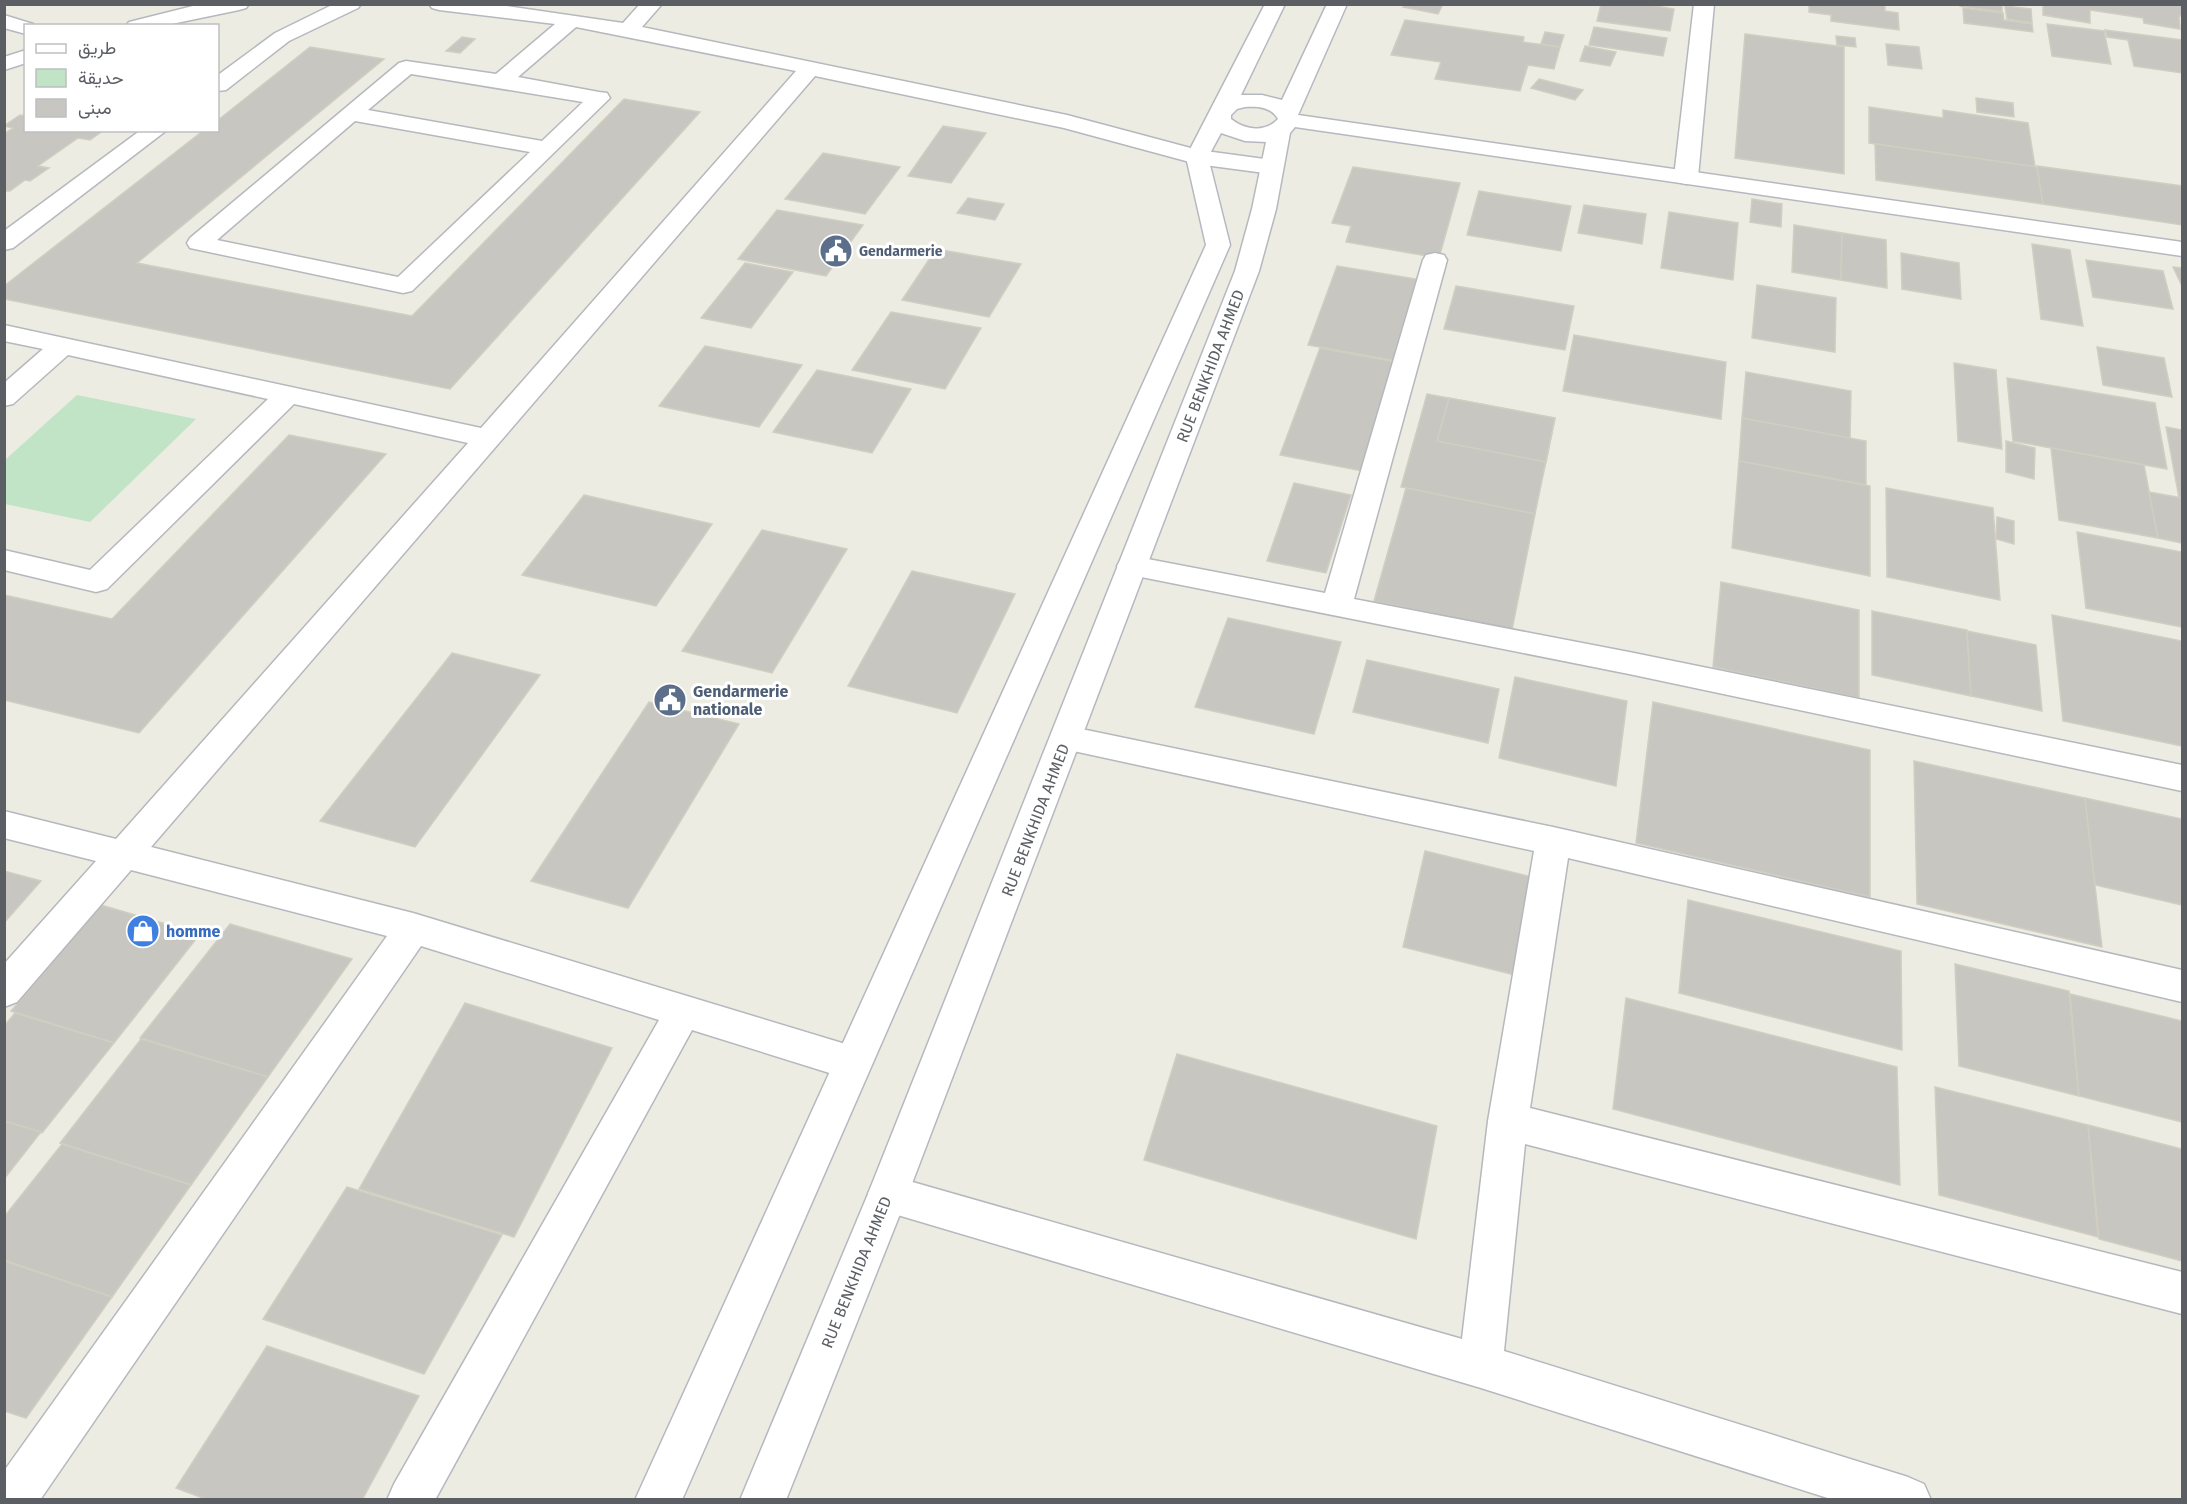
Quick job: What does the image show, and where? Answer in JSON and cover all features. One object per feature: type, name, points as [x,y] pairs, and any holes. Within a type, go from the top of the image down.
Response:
[{"type":"street","points":[[144,24],[238,4]]},
{"type":"street","points":[[219,84],[282,37],[351,4]]},
{"type":"street","points":[[439,4],[572,20],[628,30],[1067,122],[1197,157],[1272,167]]},
{"type":"street","points":[[628,30],[652,4]]},
{"type":"street","points":[[658,1500],[1218,245],[1197,157],[1275,4]]},
{"type":"street","name":"RUE BENKHIDA AHMED","points":[[763,1500],[888,1194],[1247,271],[1285,122],[1337,4]]},
{"type":"street","points":[[1686,177],[1704,4]]},
{"type":"street","points":[[501,81],[572,20]]},
{"type":"street","points":[[4,21],[24,27]]},
{"type":"street","points":[[4,64],[24,57]]},
{"type":"street","points":[[406,67],[599,98],[403,286],[199,243],[351,114],[406,67]]},
{"type":"street","points":[[4,991],[810,68]]},
{"type":"street","points":[[1285,122],[1273,104],[1250,100],[1230,105],[1221,112],[1220,121],[1225,127],[1234,131],[1257,135],[1285,122],[2182,249]]},
{"type":"street","points":[[351,114],[546,148]]},
{"type":"street","points":[[4,243],[153,132]]},
{"type":"street","points":[[1336,605],[1435,260]]},
{"type":"street","points":[[4,333],[487,438]]},
{"type":"street","points":[[4,398],[63,346]]},
{"type":"street","points":[[4,560],[96,582],[288,395]]},
{"type":"street","points":[[1132,566],[1336,605],[2182,778]]},
{"type":"street","points":[[1066,738],[1552,841],[2182,986]]},
{"type":"street","points":[[4,825],[413,927],[852,1063]]},
{"type":"street","points":[[1481,1366],[1508,1121],[1552,841]]},
{"type":"street","points":[[12,1500],[413,927]]},
{"type":"street","points":[[410,1500],[684,1010]]},
{"type":"street","points":[[1508,1121],[2182,1293]]},
{"type":"street","points":[[888,1194],[1481,1366],[1903,1499]]},
{"type":"green space","points":[[77,395],[196,419],[90,522],[5,504],[5,460]]},
{"type":"building","points":[[1405,4],[1443,4],[1438,14],[1403,7]]},
{"type":"building","points":[[1601,4],[1644,4],[1674,9],[1670,31],[1597,21]]},
{"type":"building","points":[[1809,4],[1885,4],[1885,11],[1898,13],[1899,30],[1831,21],[1831,15],[1809,12]]},
{"type":"building","points":[[1960,4],[2002,4],[2002,12],[1960,6]]},
{"type":"building","points":[[2043,4],[2177,4],[2182,5],[2182,16],[2179,16],[2180,29],[2144,23],[2143,18],[2090,10],[2090,23],[2043,15]]},
{"type":"building","points":[[2005,6],[2031,9],[2032,23],[2007,19]]},
{"type":"building","points":[[1963,8],[2003,13],[2004,20],[2032,24],[2033,32],[1964,23]]},
{"type":"building","points":[[1405,20],[1524,37],[1523,42],[1560,47],[1554,69],[1528,65],[1520,91],[1435,79],[1441,62],[1391,55]]},
{"type":"building","points":[[2047,24],[2104,31],[2111,64],[2052,56]]},
{"type":"building","points":[[1594,27],[1667,38],[1663,56],[1589,45]]},
{"type":"building","points":[[2105,30],[2182,40],[2182,73],[2134,66],[2128,40],[2107,37]]},
{"type":"building","points":[[1545,32],[1564,35],[1560,47],[1541,44]]},
{"type":"building","points":[[1745,34],[1844,47],[1844,174],[1735,158]]},
{"type":"building","points":[[1836,36],[1855,38],[1856,47],[1837,45]]},
{"type":"building","points":[[462,37],[475,39],[460,53],[446,51]]},
{"type":"building","points":[[1886,44],[1919,47],[1922,69],[1888,65]]},
{"type":"building","points":[[1585,46],[1616,52],[1610,66],[1580,61]]},
{"type":"building","points":[[310,47],[384,59],[137,263],[412,316],[624,99],[700,112],[450,389],[4,299],[4,286],[201,132],[219,132],[219,119]]},
{"type":"building","points":[[1539,79],[1583,90],[1575,100],[1531,88]]},
{"type":"building","points":[[1976,98],[2013,103],[2014,117],[1977,112]]},
{"type":"building","points":[[1869,107],[1943,118],[1943,110],[2028,123],[2035,167],[1869,143]]},
{"type":"building","points":[[20,115],[24,116],[24,132],[101,132],[90,140],[78,138],[38,166],[49,168],[30,181],[25,180],[10,191],[4,191],[4,134],[13,128],[4,126]]},
{"type":"building","points":[[943,126],[986,133],[951,183],[908,176]]},
{"type":"building","points":[[1875,144],[2037,167],[2043,204],[1876,180]]},
{"type":"building","points":[[823,153],[900,167],[865,214],[785,199]]},
{"type":"building","points":[[2037,166],[2182,186],[2182,225],[2043,204]]},
{"type":"building","points":[[1353,167],[1460,183],[1439,258],[1346,242],[1351,226],[1332,223]]},
{"type":"building","points":[[1479,191],[1571,206],[1561,251],[1467,235]]},
{"type":"building","points":[[968,198],[1004,204],[995,220],[957,213]]},
{"type":"building","points":[[1752,199],[1782,204],[1781,227],[1750,222]]},
{"type":"building","points":[[1584,205],[1646,214],[1642,244],[1578,233]]},
{"type":"building","points":[[777,210],[863,225],[826,276],[738,259]]},
{"type":"building","points":[[1669,212],[1738,223],[1733,280],[1661,268]]},
{"type":"building","points":[[1794,225],[1842,233],[1841,280],[1792,272]]},
{"type":"building","points":[[1842,233],[1886,240],[1887,288],[1841,280]]},
{"type":"building","points":[[2032,244],[2070,250],[2083,326],[2041,319]]},
{"type":"building","points":[[936,249],[1021,264],[989,317],[902,300]]},
{"type":"building","points":[[1901,253],[1959,263],[1961,299],[1902,289]]},
{"type":"building","points":[[2086,260],[2163,271],[2173,309],[2093,297]]},
{"type":"building","points":[[745,263],[793,272],[751,328],[701,318]]},
{"type":"building","points":[[1337,266],[1422,280],[1396,361],[1308,345]]},
{"type":"building","points":[[2173,267],[2182,268],[2182,286]]},
{"type":"building","points":[[1757,285],[1836,298],[1835,352],[1752,338]]},
{"type":"building","points":[[1456,286],[1574,306],[1565,350],[1444,329]]},
{"type":"building","points":[[891,312],[981,328],[945,389],[852,370]]},
{"type":"building","points":[[1574,335],[1726,362],[1721,419],[1563,391]]},
{"type":"building","points":[[705,346],[802,365],[759,427],[659,406]]},
{"type":"building","points":[[2097,347],[2164,358],[2172,397],[2103,385]]},
{"type":"building","points":[[1320,348],[1396,362],[1362,471],[1280,455]]},
{"type":"building","points":[[1954,363],[1996,370],[2002,449],[1958,441]]},
{"type":"building","points":[[817,370],[911,389],[872,453],[773,432]]},
{"type":"building","points":[[1746,372],[1851,391],[1850,439],[1742,418]]},
{"type":"building","points":[[2007,378],[2155,403],[2167,469],[2013,441]]},
{"type":"building","points":[[1427,394],[1555,418],[1535,514],[1401,487]]},
{"type":"building","points":[[1449,398],[1555,418],[1546,462],[1437,441]]},
{"type":"building","points":[[1742,418],[1866,441],[1866,485],[1739,461]]},
{"type":"building","points":[[2166,427],[2182,430],[2182,498],[2179,498]]},
{"type":"building","points":[[289,435],[386,454],[139,733],[4,700],[4,595],[112,619]]},
{"type":"building","points":[[2006,441],[2035,448],[2034,479],[2006,472]]},
{"type":"building","points":[[2051,448],[2144,465],[2158,538],[2059,520]]},
{"type":"building","points":[[1739,461],[1870,486],[1870,576],[1732,548]]},
{"type":"building","points":[[1294,483],[1351,495],[1326,573],[1267,561]]},
{"type":"building","points":[[1406,488],[1535,514],[1512,630],[1374,601]]},
{"type":"building","points":[[1886,488],[1993,508],[2000,600],[1887,577]]},
{"type":"building","points":[[2149,492],[2182,498],[2182,543],[2158,538]]},
{"type":"building","points":[[584,495],[712,524],[656,606],[522,575]]},
{"type":"building","points":[[1997,517],[2014,521],[2014,544],[1996,539]]},
{"type":"building","points":[[762,530],[847,549],[772,673],[682,651]]},
{"type":"building","points":[[2077,532],[2182,552],[2182,627],[2086,608]]},
{"type":"building","points":[[912,571],[1015,594],[957,713],[848,686]]},
{"type":"building","points":[[1721,582],[1859,610],[1859,698],[1713,667]]},
{"type":"building","points":[[1872,611],[1967,630],[1971,696],[1872,675]]},
{"type":"building","points":[[2052,615],[2182,641],[2182,746],[2063,721]]},
{"type":"building","points":[[1228,618],[1341,642],[1314,734],[1195,707]]},
{"type":"building","points":[[1967,631],[2036,645],[2042,711],[1971,696]]},
{"type":"building","points":[[452,653],[540,675],[415,847],[320,821]]},
{"type":"building","points":[[1367,660],[1499,689],[1488,743],[1353,712]]},
{"type":"building","points":[[1515,677],[1627,701],[1616,786],[1499,758]]},
{"type":"building","points":[[649,702],[739,724],[628,908],[531,881]]},
{"type":"building","points":[[1653,702],[1870,750],[1870,897],[1636,843]]},
{"type":"building","points":[[1914,761],[2085,798],[2102,947],[1917,904]]},
{"type":"building","points":[[2085,798],[2182,819],[2182,905],[2095,885]]},
{"type":"building","points":[[1425,851],[1536,878],[1519,976],[1403,947]]},
{"type":"building","points":[[4,871],[41,881],[4,923]]},
{"type":"building","points":[[1688,900],[1901,951],[1902,1050],[1679,993]]},
{"type":"building","points":[[101,905],[200,934],[114,1043],[11,1011]]},
{"type":"building","points":[[230,924],[352,959],[268,1077],[140,1038]]},
{"type":"building","points":[[1955,964],[2069,991],[2079,1096],[1959,1066]]},
{"type":"building","points":[[2070,994],[2182,1021],[2182,1122],[2079,1096]]},
{"type":"building","points":[[1626,998],[1897,1067],[1900,1185],[1613,1109]]},
{"type":"building","points":[[465,1003],[612,1048],[514,1237],[359,1189]]},
{"type":"building","points":[[15,1013],[114,1043],[42,1133],[4,1121],[4,1026]]},
{"type":"building","points":[[141,1039],[268,1077],[191,1185],[60,1143]]},
{"type":"building","points":[[1177,1054],[1437,1126],[1416,1239],[1144,1160]]},
{"type":"building","points":[[1935,1087],[2088,1125],[2098,1237],[1939,1195]]},
{"type":"building","points":[[4,1121],[41,1132],[4,1179]]},
{"type":"building","points":[[2088,1125],[2182,1149],[2182,1261],[2099,1239]]},
{"type":"building","points":[[62,1144],[191,1185],[112,1297],[4,1260],[4,1217]]},
{"type":"building","points":[[347,1187],[502,1235],[424,1374],[263,1319]]},
{"type":"building","points":[[4,1261],[112,1297],[26,1418],[4,1411]]},
{"type":"building","points":[[267,1346],[419,1396],[362,1500],[208,1500],[176,1488]]},
{"type":"place","name":"Gendarmerie","points":[[836,251]]},
{"type":"place","name":"Gendarmerie nationale","points":[[670,700]]},
{"type":"place","name":"homme","points":[[143,931]]}]
